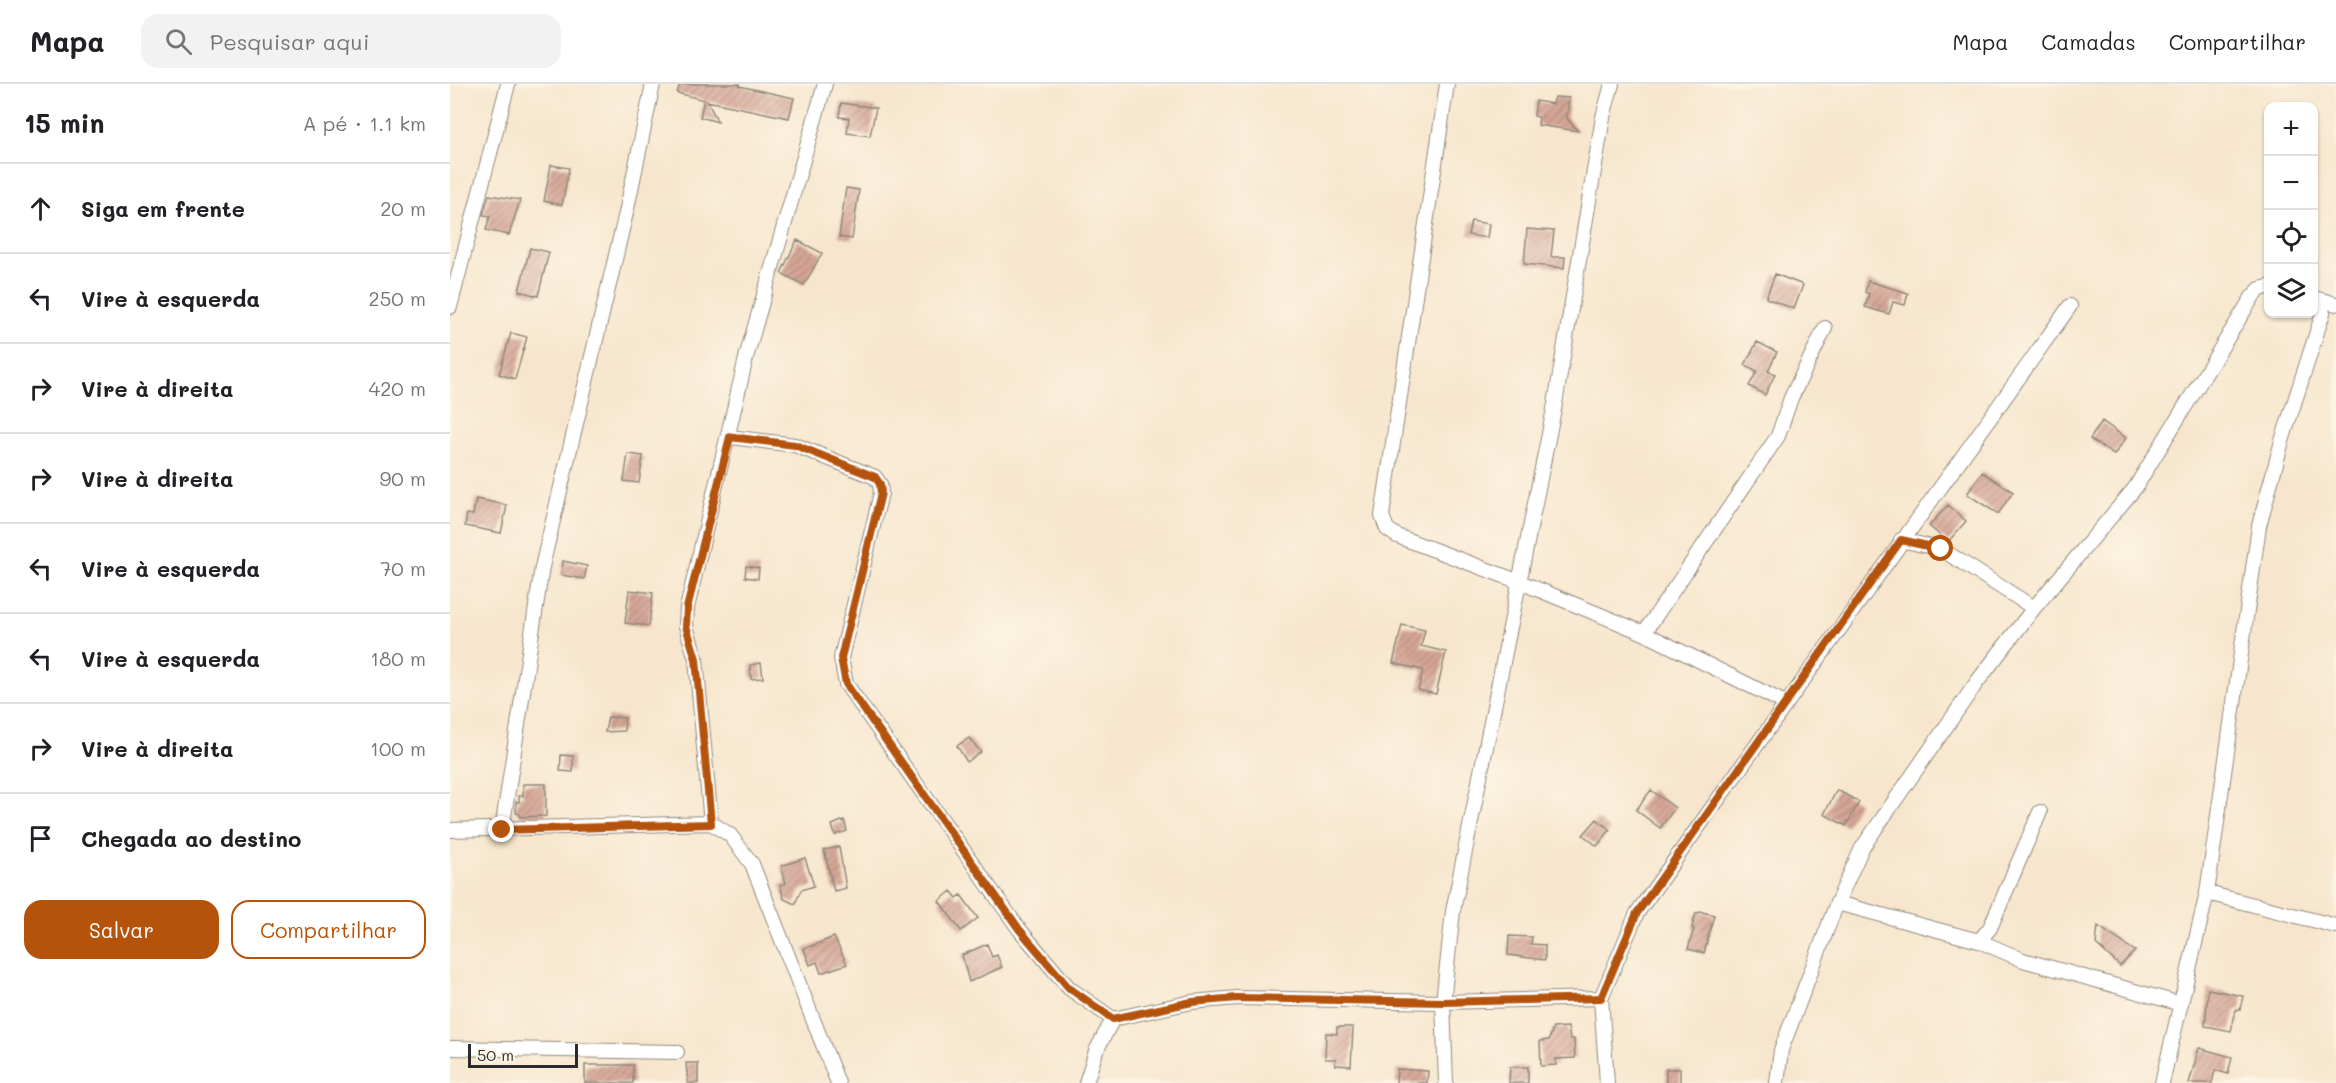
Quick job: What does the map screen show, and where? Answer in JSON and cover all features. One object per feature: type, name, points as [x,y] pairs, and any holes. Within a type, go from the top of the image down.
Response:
[{"type":"street","points":[[450,307],[508,84]]},
{"type":"street","points":[[502,830],[542,567],[626,213],[653,84]]},
{"type":"street","points":[[711,824],[696,665],[686,626],[687,608],[730,437],[747,354],[825,84]]},
{"type":"street","points":[[1447,84],[1382,516],[1387,529],[1397,536],[1520,582],[1644,633],[1785,703]]},
{"type":"street","points":[[1446,1083],[1443,1002],[1453,911],[1556,404],[1603,117],[1612,84]]},
{"type":"street","points":[[1777,1083],[1781,1050],[1837,903],[1862,848],[1977,682],[2034,608],[2136,488],[2253,296],[2264,288]]},
{"type":"street","points":[[2318,300],[2336,304]]},
{"type":"street","points":[[2162,1083],[2207,893],[2259,526],[2282,441],[2323,313],[2318,304]]},
{"type":"street","points":[[1606,1083],[1601,998],[1637,913],[2070,306]]},
{"type":"street","points":[[1644,633],[1778,436],[1791,398],[1825,328]]},
{"type":"street","points":[[730,437],[795,445],[875,477],[880,484],[880,499],[841,658],[846,684],[1019,929],[1069,988],[1113,1019],[1212,999],[1443,1002],[1601,998]]},
{"type":"street","points":[[1901,540],[1941,549],[2034,608]]},
{"type":"street","points":[[1979,941],[1989,928],[2040,812]]},
{"type":"street","points":[[450,830],[711,824],[730,834],[752,864],[838,1083]]},
{"type":"street","points":[[2207,893],[2336,926]]},
{"type":"street","points":[[1837,903],[1979,941],[2023,960],[2181,1004]]},
{"type":"street","points":[[1086,1083],[1096,1051],[1113,1019]]},
{"type":"street","points":[[450,1048],[677,1052]]},
{"type":"building","points":[[680,84],[740,84],[739,86],[794,98],[789,118],[707,101],[718,122],[700,117],[704,100],[677,93]]},
{"type":"building","points":[[1555,97],[1569,98],[1567,118],[1578,131],[1538,125],[1539,117],[1534,116],[1536,101],[1553,104]]},
{"type":"building","points":[[841,103],[876,108],[870,136],[847,133],[849,118],[839,117]]},
{"type":"building","points":[[551,165],[569,168],[562,205],[544,201]]},
{"type":"building","points":[[846,188],[859,190],[852,239],[839,237]]},
{"type":"building","points":[[489,195],[520,200],[509,235],[486,230],[490,216],[483,215]]},
{"type":"building","points":[[1471,221],[1489,224],[1487,238],[1468,235]]},
{"type":"building","points":[[1527,229],[1554,231],[1551,257],[1565,257],[1564,268],[1524,264]]},
{"type":"building","points":[[797,240],[822,253],[804,285],[781,273]]},
{"type":"building","points":[[530,248],[549,252],[538,296],[519,291]]},
{"type":"building","points":[[1775,274],[1803,285],[1794,309],[1766,298]]},
{"type":"building","points":[[1868,281],[1908,293],[1905,305],[1893,302],[1889,314],[1865,307],[1869,294],[1865,292]]},
{"type":"building","points":[[511,333],[527,337],[515,379],[499,374]]},
{"type":"building","points":[[1757,342],[1777,352],[1768,371],[1775,374],[1765,395],[1749,386],[1757,371],[1745,365]]},
{"type":"building","points":[[2102,421],[2126,438],[2114,455],[2090,439]]},
{"type":"building","points":[[628,454],[643,456],[639,483],[624,481]]},
{"type":"building","points":[[1982,472],[2013,492],[1998,514],[1967,494]]},
{"type":"building","points":[[476,499],[507,505],[501,533],[465,526],[467,514],[473,515]]},
{"type":"building","points":[[1948,505],[1966,521],[1948,542],[1929,526]]},
{"type":"building","points":[[563,561],[587,566],[584,579],[561,575]]},
{"type":"building","points":[[746,566],[759,568],[758,579],[745,577]]},
{"type":"building","points":[[629,590],[653,593],[649,626],[625,623]]},
{"type":"building","points":[[1402,625],[1425,630],[1421,646],[1446,652],[1436,694],[1418,690],[1423,670],[1393,663]]},
{"type":"building","points":[[761,663],[763,678],[751,679],[750,665]]},
{"type":"building","points":[[608,717],[625,718],[624,731],[605,732]]},
{"type":"building","points":[[969,738],[981,752],[967,762],[957,746]]},
{"type":"building","points":[[561,755],[573,756],[573,772],[560,771]]},
{"type":"building","points":[[523,784],[546,784],[546,816],[520,817],[520,814],[516,813],[516,802],[519,802],[519,796],[523,796]]},
{"type":"building","points":[[1651,790],[1675,808],[1660,828],[1636,810]]},
{"type":"building","points":[[1837,790],[1859,802],[1846,826],[1824,814]]},
{"type":"building","points":[[1597,819],[1610,830],[1597,846],[1583,835]]},
{"type":"building","points":[[844,820],[847,831],[835,835],[832,825]]},
{"type":"building","points":[[839,847],[846,888],[834,891],[824,850]]},
{"type":"building","points":[[805,858],[814,886],[801,890],[795,904],[784,899],[780,885],[786,883],[781,866]]},
{"type":"building","points":[[951,891],[957,898],[961,895],[978,918],[961,931],[939,901]]},
{"type":"building","points":[[1696,913],[1714,915],[1704,953],[1688,949]]},
{"type":"building","points":[[2098,926],[2135,951],[2120,966],[2096,944]]},
{"type":"building","points":[[1509,936],[1532,937],[1531,944],[1545,945],[1545,960],[1508,955]]},
{"type":"building","points":[[834,937],[847,964],[821,973],[817,962],[810,965],[804,949]]},
{"type":"building","points":[[987,944],[992,957],[997,955],[1002,967],[969,982],[962,955]]},
{"type":"building","points":[[2208,989],[2243,996],[2240,1010],[2236,1009],[2231,1031],[2205,1026]]},
{"type":"building","points":[[1337,1027],[1353,1027],[1351,1066],[1335,1065],[1336,1059],[1325,1059],[1326,1033],[1337,1034]]},
{"type":"building","points":[[1568,1027],[1570,1039],[1574,1039],[1575,1058],[1556,1059],[1556,1065],[1541,1066],[1540,1041],[1549,1040],[1553,1028]]},
{"type":"building","points":[[2199,1048],[2232,1057],[2228,1074],[2215,1070],[2212,1083],[2189,1083]]},
{"type":"building","points":[[686,1063],[698,1063],[698,1083],[688,1083]]},
{"type":"building","points":[[585,1065],[633,1065],[633,1083],[585,1083]]},
{"type":"building","points":[[1510,1067],[1528,1067],[1528,1083],[1509,1083]]},
{"type":"building","points":[[1397,1069],[1428,1071],[1427,1083],[1396,1083]]},
{"type":"building","points":[[1666,1069],[1680,1069],[1680,1083],[1666,1083]]},
{"type":"route","points":[[502,830],[711,824],[696,659],[686,626],[687,608],[730,437],[783,441],[875,477],[880,484],[881,493],[841,658],[846,684],[1019,929],[1069,988],[1088,1003],[1113,1019],[1212,999],[1443,1002],[1601,998],[1625,935],[1637,913],[1901,540],[1941,549]]}]
